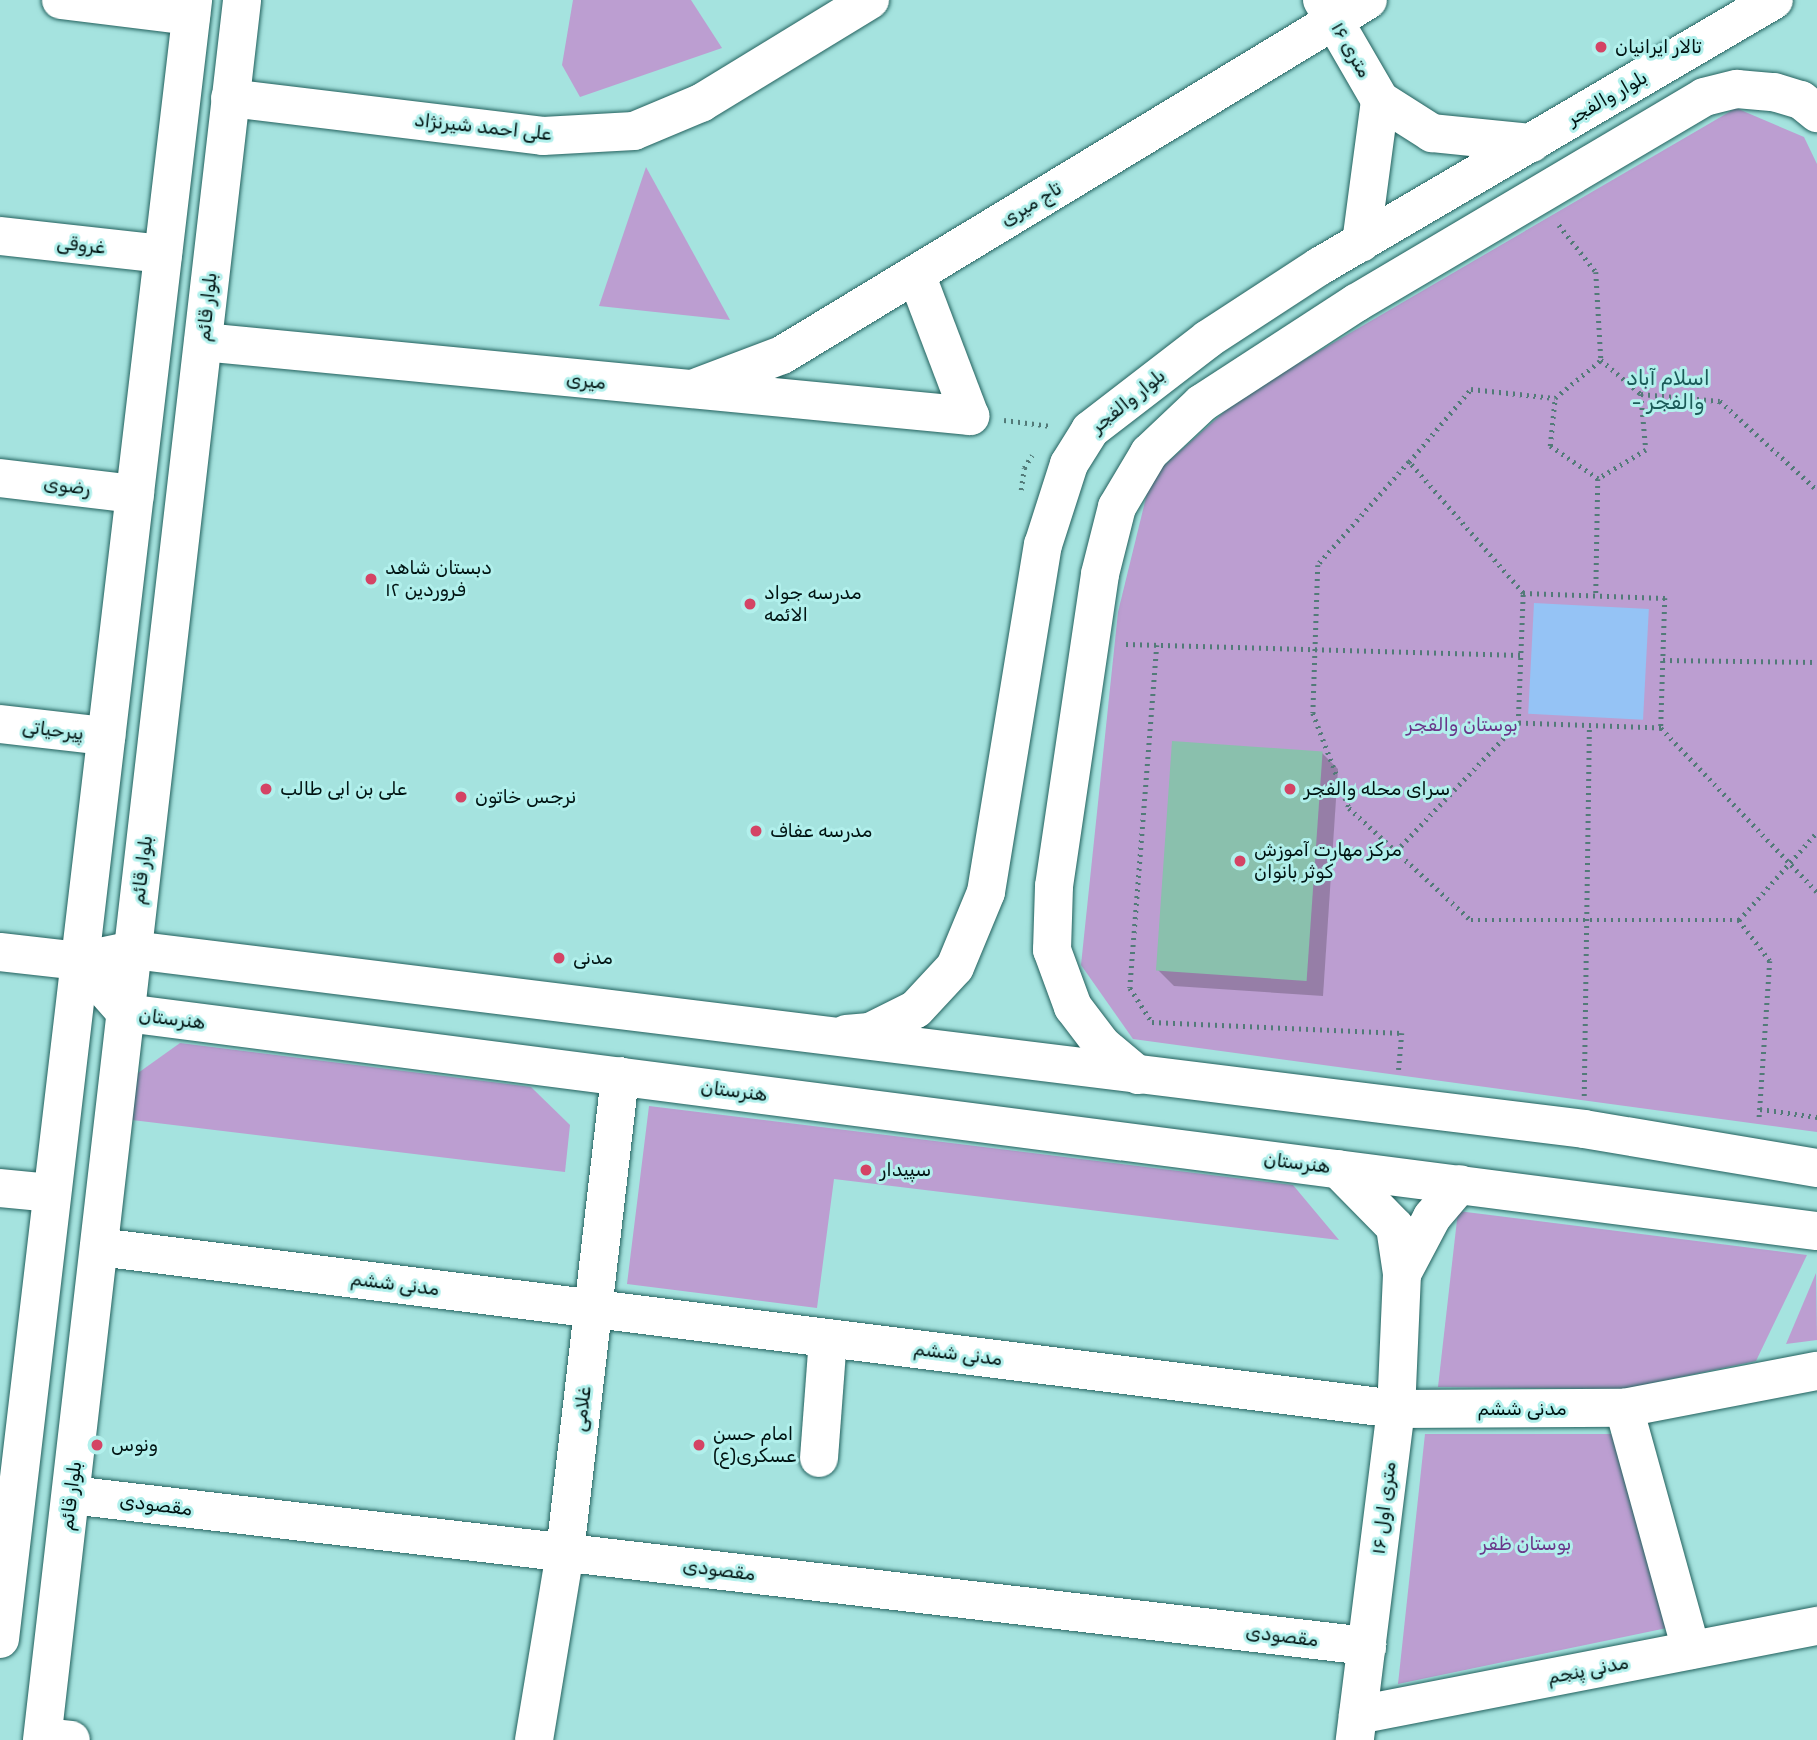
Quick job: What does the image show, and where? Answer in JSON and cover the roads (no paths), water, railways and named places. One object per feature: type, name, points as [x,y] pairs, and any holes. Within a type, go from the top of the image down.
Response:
[{"type":"main road","points":[[0,1639],[12,1435],[52,1193],[192,8],[61,0]]},
{"type":"main road","name":"بلوار قائم","points":[[52,1739],[71,1495],[242,0]]},
{"type":"main road","name":"علی احمد شیرنژاد","points":[[230,99],[543,136],[634,131],[701,103],[870,0]]},
{"type":"main road","name":"تاج میری","points":[[686,391],[782,355],[916,274],[1328,10],[1368,0]]},
{"type":"main road","name":"بلوار والفجر","points":[[824,1037],[870,1032],[916,1009],[955,967],[986,892],[1043,545],[1069,464],[1074,424],[1361,243],[1774,0]]},
{"type":"main road","name":"۱۶ متری","points":[[1328,10],[1380,100]]},
{"type":"main road","points":[[1138,1075],[1102,1045],[1073,1007],[1052,950],[1054,886],[1100,574],[1117,507],[1149,453],[1202,403],[1537,195],[1704,97],[1737,89],[1774,92],[1801,100],[1817,113]]},
{"type":"main road","points":[[1361,243],[1380,100],[1432,134],[1531,143]]},
{"type":"main road","name":"غروقی","points":[[0,236],[163,254]]},
{"type":"main road","name":"میری","points":[[203,342],[686,391],[970,416],[916,274]]},
{"type":"main road","name":"رضوی","points":[[0,478],[135,494]]},
{"type":"main road","name":"پیرحیاتی","points":[[0,724],[106,736]]},
{"type":"main road","points":[[0,952],[80,961],[133,950],[1584,1129],[1817,1168]]},
{"type":"main road","name":"هنرستان","points":[[80,961],[126,1013],[1817,1231]]},
{"type":"main road","name":"غلامی","points":[[534,1740],[565,1552],[620,1076]]},
{"type":"main road","name":"۱۶ متری اول","points":[[1338,1169],[1395,1227],[1402,1274],[1396,1409],[1357,1727]]},
{"type":"main road","name":"۱۶ متری اول","points":[[1402,1274],[1432,1217],[1460,1184]]},
{"type":"main road","points":[[0,1188],[52,1193]]},
{"type":"main road","name":"مدنی ششم","points":[[99,1247],[1396,1409],[1624,1408],[1817,1371]]},
{"type":"main road","points":[[819,1458],[828,1338]]},
{"type":"main road","points":[[1624,1408],[1691,1650]]},
{"type":"main road","name":"مقصودی","points":[[71,1495],[1367,1646]]},
{"type":"main road","name":"مدنی پنجم","points":[[1357,1727],[1691,1650],[1817,1626]]},
{"type":"water","points":[[1534,603],[1649,609],[1643,720],[1528,714]]},
{"type":"place","name":"تالار ایرانیان","points":[[1601,47]]},
{"type":"place","name":"دبستان شاهد ۱۲ فروردین","points":[[371,579]]},
{"type":"place","name":"مدرسه جواد الائمه","points":[[750,604]]},
{"type":"place","name":"علی بن ابی طالب","points":[[266,789]]},
{"type":"place","name":"سرای محله والفجر","points":[[1290,789]]},
{"type":"place","name":"نرجس خاتون","points":[[461,797]]},
{"type":"place","name":"مدرسه عفاف","points":[[756,831]]},
{"type":"place","name":"مرکز مهارت آموزش کوثر بانوان","points":[[1240,861]]},
{"type":"place","name":"مدنی","points":[[559,958]]},
{"type":"place","name":"سپیدار","points":[[866,1170]]},
{"type":"place","name":"ونوس","points":[[97,1445]]},
{"type":"place","name":"امام حسن عسکری(ع)","points":[[699,1445]]},
{"type":"district","name":"اسلام آباد - والفجر","points":[[1668,390]]},
{"type":"park label","name":"بوستان والفجر","points":[[1462,725]]},
{"type":"park label","name":"بوستان ظفر","points":[[1526,1544]]}]
